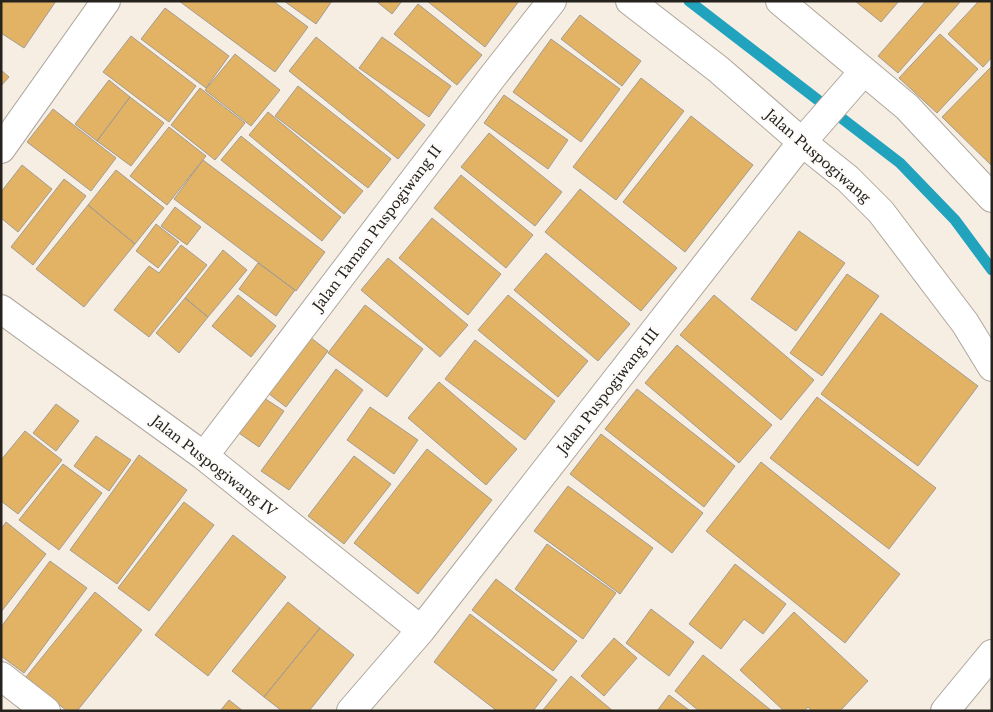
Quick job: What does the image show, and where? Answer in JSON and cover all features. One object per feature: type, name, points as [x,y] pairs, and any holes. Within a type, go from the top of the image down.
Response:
[{"type":"main road","points":[[1,149],[106,1]]},
{"type":"main road","name":"Jalan Taman Puspogiwang II","points":[[204,456],[552,1]]},
{"type":"main road","name":"Jalan Puspogiwang","points":[[630,1],[805,140],[881,212],[965,323],[992,367]]},
{"type":"main road","points":[[780,1],[857,79],[907,107],[992,198]]},
{"type":"main road","name":"Jalan Puspogiwang III","points":[[351,711],[420,630],[805,140],[857,79]]},
{"type":"main road","name":"Jalan Puspogiwang IV","points":[[1,309],[204,456],[420,630]]},
{"type":"main road","points":[[945,711],[992,654]]},
{"type":"main road","points":[[1,676],[46,711]]},
{"type":"building","points":[[1,1],[56,1],[24,48],[1,33]]},
{"type":"building","points":[[179,1],[273,1],[308,27],[275,72]]},
{"type":"building","points":[[284,1],[332,1],[316,24]]},
{"type":"building","points":[[376,1],[402,1],[392,14]]},
{"type":"building","points":[[427,1],[519,1],[485,47]]},
{"type":"building","points":[[855,1],[899,1],[881,22]]},
{"type":"building","points":[[926,1],[961,1],[898,73],[878,56]]},
{"type":"building","points":[[979,1],[992,1],[992,57],[983,67],[948,34]]},
{"type":"building","points":[[418,4],[482,55],[457,85],[394,34]]},
{"type":"building","points":[[165,8],[229,56],[206,88],[141,39]]},
{"type":"building","points":[[580,15],[641,61],[622,86],[561,39]]},
{"type":"building","points":[[940,34],[978,69],[937,113],[899,78]]},
{"type":"building","points":[[131,36],[196,86],[169,122],[103,72]]},
{"type":"building","points":[[316,37],[425,125],[398,159],[289,71]]},
{"type":"building","points":[[382,37],[451,86],[429,117],[359,68]]},
{"type":"building","points":[[551,39],[620,89],[581,142],[513,92]]},
{"type":"building","points":[[235,54],[280,90],[251,126],[205,90]]},
{"type":"building","points":[[992,66],[992,166],[942,117]]},
{"type":"building","points":[[1,70],[9,77],[1,86]]},
{"type":"building","points":[[641,78],[684,111],[616,200],[573,167]]},
{"type":"building","points":[[109,80],[130,97],[97,141],[75,124]]},
{"type":"building","points":[[298,86],[391,159],[368,188],[275,116]]},
{"type":"building","points":[[200,88],[245,123],[215,160],[171,125]]},
{"type":"building","points":[[504,95],[568,140],[548,169],[484,123]]},
{"type":"building","points":[[130,97],[164,123],[131,166],[97,141]]},
{"type":"building","points":[[53,109],[116,158],[91,191],[27,142]]},
{"type":"building","points":[[268,112],[363,191],[344,214],[249,135]]},
{"type":"building","points":[[691,116],[753,165],[685,252],[623,202]]},
{"type":"building","points":[[169,127],[206,156],[167,205],[130,176]]},
{"type":"building","points":[[489,133],[562,192],[535,226],[461,167]]},
{"type":"building","points":[[241,136],[341,217],[322,241],[221,160]]},
{"type":"building","points":[[203,160],[325,252],[296,291],[174,199]]},
{"type":"building","points":[[22,165],[52,189],[18,232],[1,218],[1,192]]},
{"type":"building","points":[[116,170],[164,208],[135,244],[88,205]]},
{"type":"building","points":[[461,175],[533,235],[506,268],[434,208]]},
{"type":"building","points":[[64,179],[86,196],[33,265],[11,247]]},
{"type":"building","points":[[580,189],[677,268],[641,311],[545,232]]},
{"type":"building","points":[[88,205],[135,244],[84,307],[36,269]]},
{"type":"building","points":[[175,207],[201,227],[187,245],[161,226]]},
{"type":"building","points":[[432,218],[501,274],[468,315],[399,258]]},
{"type":"building","points":[[156,224],[179,242],[158,268],[136,251]]},
{"type":"building","points":[[799,231],[845,263],[796,331],[751,299]]},
{"type":"building","points":[[181,245],[207,265],[149,337],[114,310],[149,266],[159,273]]},
{"type":"building","points":[[223,250],[247,270],[208,317],[185,298]]},
{"type":"building","points":[[546,253],[630,324],[598,361],[514,290]]},
{"type":"building","points":[[388,258],[468,325],[440,357],[361,290]]},
{"type":"building","points":[[258,263],[295,290],[276,316],[239,289]]},
{"type":"building","points":[[847,274],[879,296],[822,376],[790,353]]},
{"type":"building","points":[[238,295],[276,326],[251,357],[212,326]]},
{"type":"building","points":[[508,295],[588,361],[558,397],[478,330]]},
{"type":"building","points":[[714,295],[814,380],[781,420],[680,335]]},
{"type":"building","points":[[185,298],[208,317],[179,353],[156,333]]},
{"type":"building","points":[[365,305],[423,349],[387,397],[328,353]]},
{"type":"building","points":[[881,313],[978,386],[918,466],[821,394]]},
{"type":"building","points":[[302,331],[328,351],[286,407],[260,387]]},
{"type":"building","points":[[475,340],[555,401],[525,440],[445,379]]},
{"type":"building","points":[[677,345],[772,425],[739,463],[645,383]]},
{"type":"building","points":[[336,369],[363,390],[289,490],[261,471]]},
{"type":"building","points":[[439,382],[517,449],[486,485],[408,418]]},
{"type":"building","points":[[637,389],[735,466],[704,507],[605,429]]},
{"type":"building","points":[[261,396],[284,411],[259,447],[236,431]]},
{"type":"building","points":[[817,397],[936,488],[889,549],[770,458]]},
{"type":"building","points":[[56,404],[79,421],[56,451],[33,433]]},
{"type":"building","points":[[370,407],[418,440],[394,474],[347,440]]},
{"type":"building","points":[[25,431],[62,460],[18,514],[1,501],[1,460]]},
{"type":"building","points":[[601,434],[703,513],[672,553],[570,474]]},
{"type":"building","points":[[96,436],[131,460],[109,491],[74,466]]},
{"type":"building","points":[[427,449],[492,500],[418,594],[354,543]]},
{"type":"building","points":[[139,455],[187,490],[117,584],[70,550]]},
{"type":"building","points":[[354,456],[391,484],[344,544],[308,516]]},
{"type":"building","points":[[761,462],[900,574],[845,643],[706,531]]},
{"type":"building","points":[[63,464],[102,493],[59,550],[19,520]]},
{"type":"building","points":[[568,486],[653,548],[620,594],[534,531]]},
{"type":"building","points":[[184,502],[214,525],[149,611],[118,588]]},
{"type":"building","points":[[6,522],[46,554],[1,612],[1,529]]},
{"type":"building","points":[[233,535],[286,577],[208,676],[155,635]]},
{"type":"building","points":[[547,544],[616,593],[583,639],[515,589]]},
{"type":"building","points":[[50,561],[87,588],[24,673],[1,656],[1,627]]},
{"type":"building","points":[[735,564],[786,604],[763,634],[744,619],[721,649],[689,624]]},
{"type":"building","points":[[496,579],[577,641],[553,671],[472,610]]},
{"type":"building","points":[[95,592],[142,630],[77,711],[67,711],[26,677]]},
{"type":"building","points":[[288,602],[320,628],[264,697],[232,671]]},
{"type":"building","points":[[651,609],[694,642],[669,676],[626,643]]},
{"type":"building","points":[[794,612],[868,681],[840,711],[812,711],[808,707],[804,711],[784,711],[740,670]]},
{"type":"building","points":[[470,614],[557,680],[533,711],[497,711],[434,662]]},
{"type":"building","points":[[320,628],[354,655],[309,711],[282,711],[264,697]]},
{"type":"building","points":[[614,638],[637,658],[604,696],[581,676]]},
{"type":"building","points":[[703,655],[772,711],[699,711],[675,691]]},
{"type":"building","points":[[571,676],[613,711],[542,711]]},
{"type":"building","points":[[669,695],[689,710],[690,711],[657,711]]},
{"type":"building","points":[[229,700],[243,711],[220,711]]},
{"type":"waterway","points":[[689,1],[900,163],[955,220],[992,270]]}]
